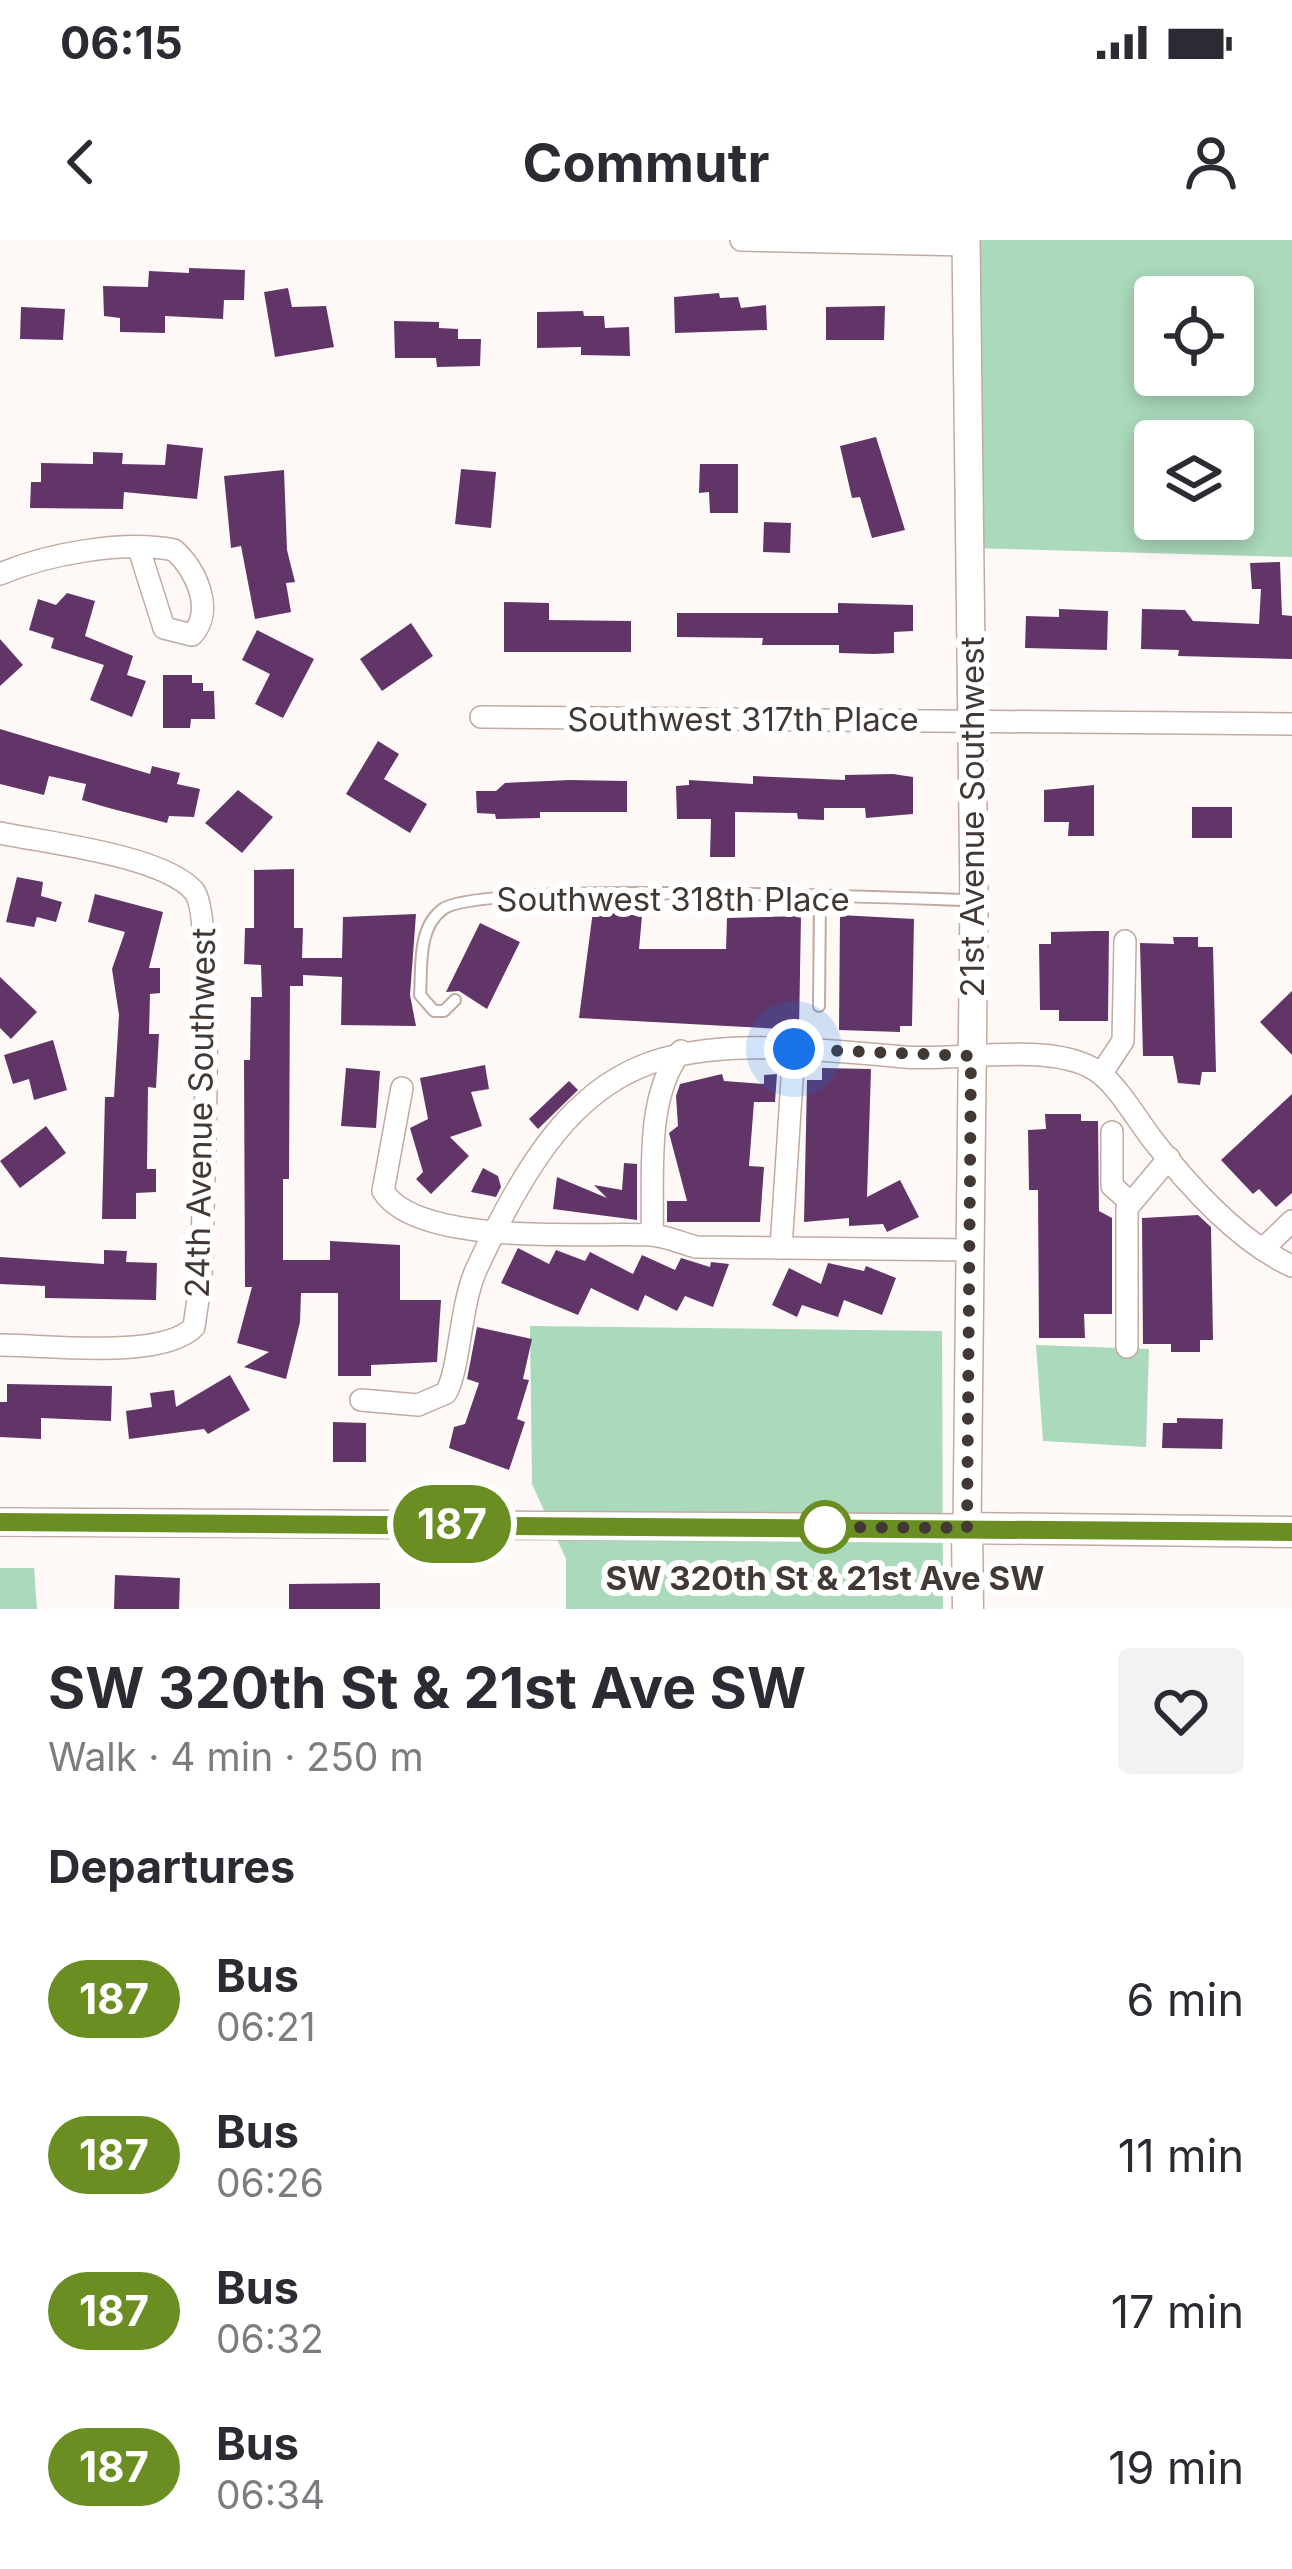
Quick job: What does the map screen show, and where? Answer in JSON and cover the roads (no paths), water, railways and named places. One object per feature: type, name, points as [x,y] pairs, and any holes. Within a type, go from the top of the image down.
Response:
[{"type":"main road","name":"21st Avenue Southwest","points":[[966,243],[974,900],[968,1609]]},
{"type":"main road","points":[[0,1522],[1292,1532]]},
{"type":"street","points":[[741,240],[966,243]]},
{"type":"street","points":[[0,574],[50,559],[140,549]]},
{"type":"street","name":"Southwest 317th Place","points":[[481,717],[1292,724]]},
{"type":"street","name":"24th Avenue Southwest","points":[[0,833],[146,865],[196,894],[205,958],[201,1292],[191,1332],[170,1342],[138,1346],[0,1345]]},
{"type":"street","points":[[1101,1074],[1123,1041],[1125,941]]},
{"type":"street","points":[[781,1248],[794,1049]]},
{"type":"street","points":[[361,1400],[418,1405],[446,1393],[466,1300],[494,1235],[541,1148],[584,1103],[638,1063],[681,1052],[794,1049],[1054,1058],[1101,1074],[1169,1158],[1263,1250],[1292,1266]]},
{"type":"street","points":[[652,1235],[658,1106],[666,1071],[681,1052]]},
{"type":"street","points":[[401,1088],[382,1191],[392,1205],[413,1214],[494,1235],[652,1235],[696,1247],[971,1250]]},
{"type":"street","points":[[1112,1132],[1112,1186],[1130,1202]]},
{"type":"street","points":[[1127,1347],[1125,1220],[1130,1202],[1169,1158]]},
{"type":"street","points":[[1263,1250],[1292,1221]]},
{"type":"lane","name":"Southwest 318th Place","points":[[455,1000],[444,1010],[434,1010],[420,994],[427,930],[438,913],[454,904],[542,895],[974,900]]},
{"type":"lane","points":[[819,1006],[820,897]]},
{"type":"place","name":"SW 320th St & 21st Ave SW","points":[[825,1527]]}]
